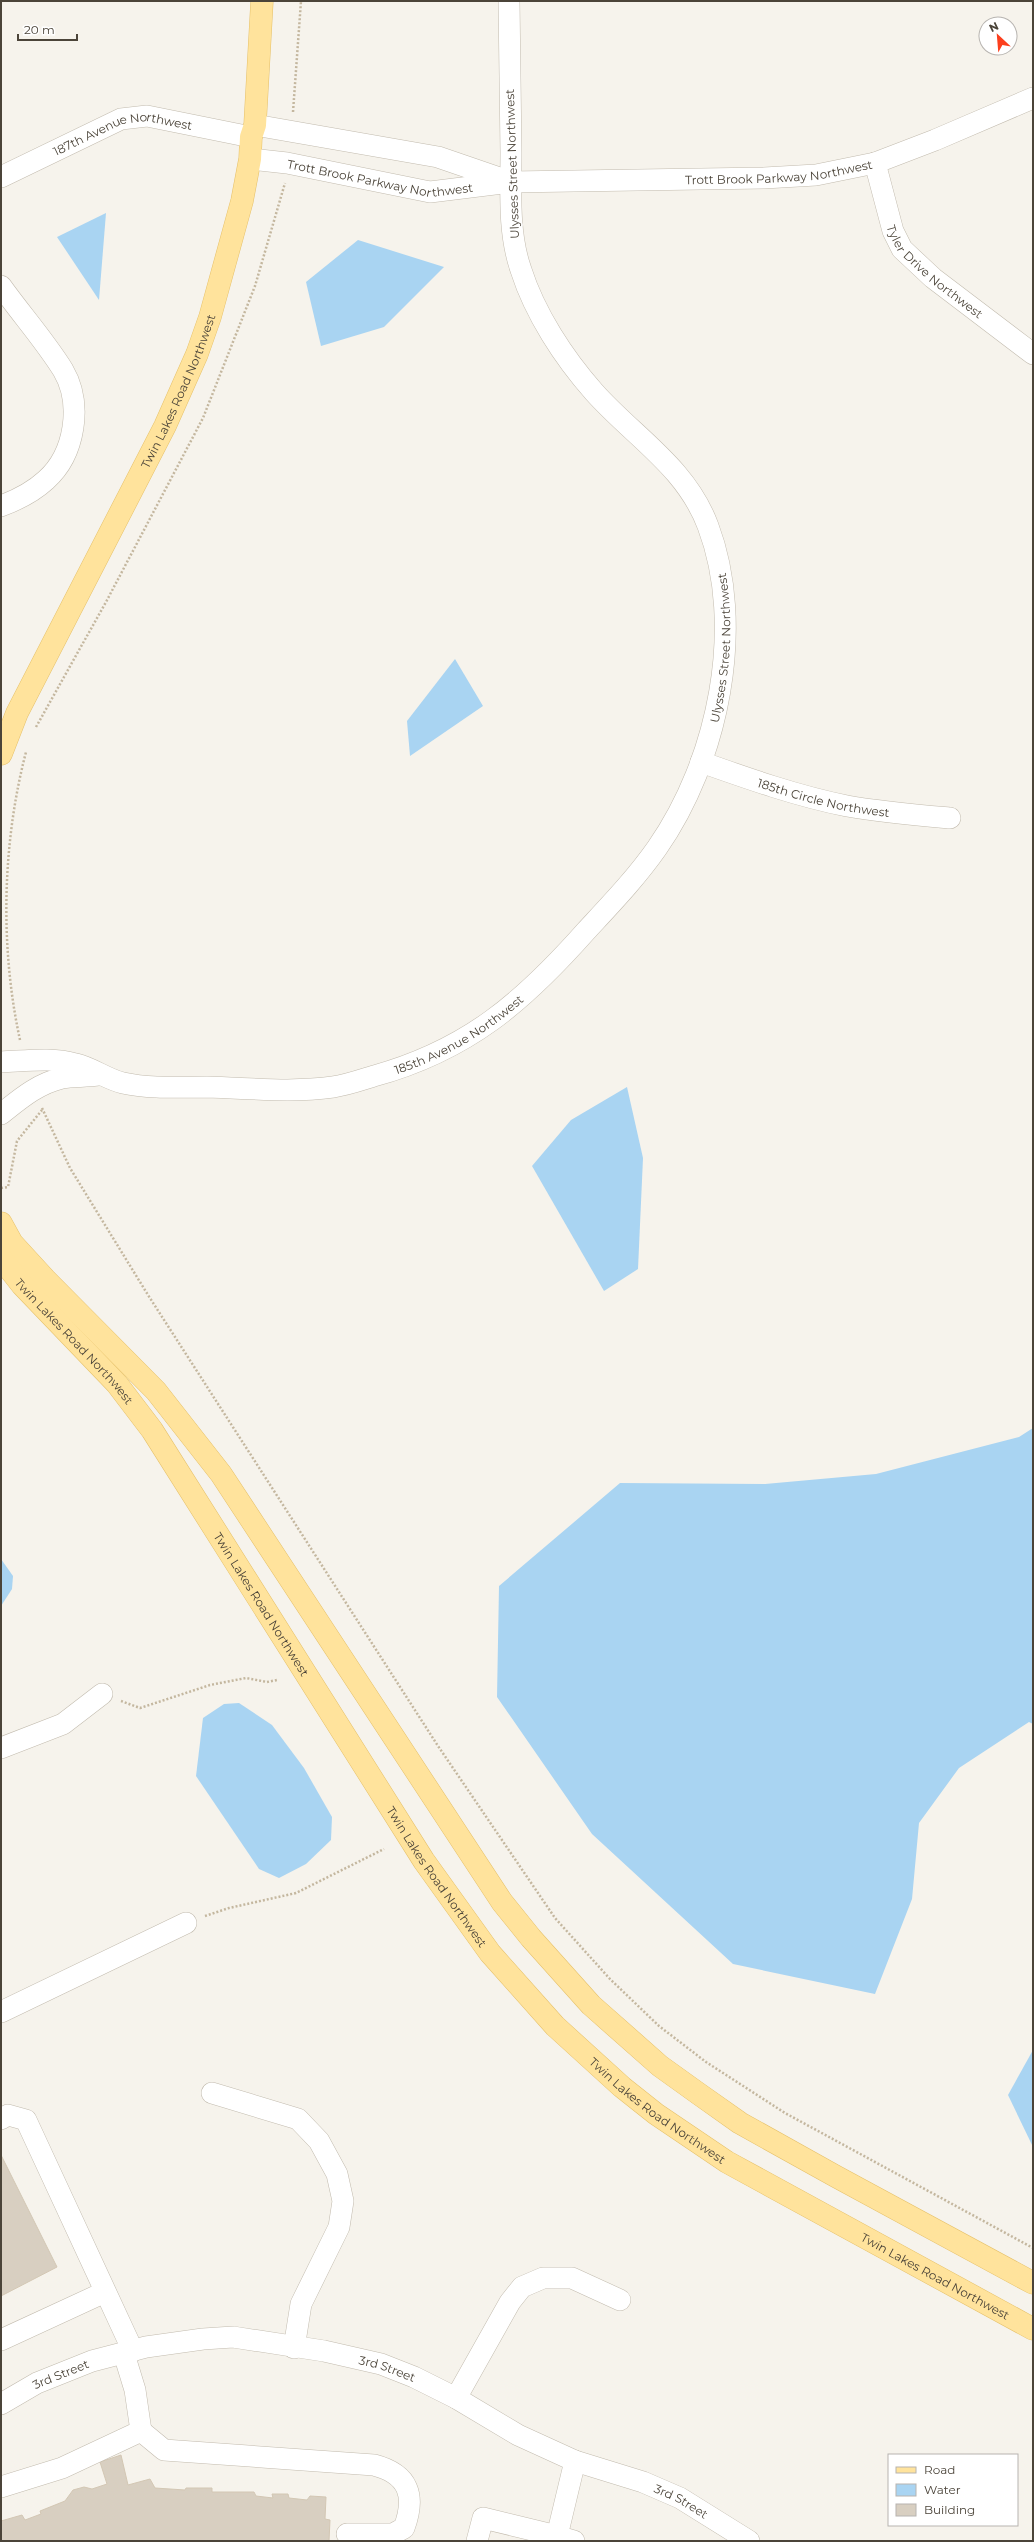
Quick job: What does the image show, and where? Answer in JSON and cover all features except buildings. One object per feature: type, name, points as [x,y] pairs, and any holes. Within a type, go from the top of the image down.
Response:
[{"type":"main road","name":"Twin Lakes Road Northwest","points":[[1,754],[17,713],[165,426],[197,354],[210,317],[224,269],[250,159],[262,1]]},
{"type":"main road","name":"Twin Lakes Road Northwest","points":[[1,1222],[12,1244],[156,1392],[221,1474],[498,1896],[531,1938],[591,2005],[660,2066],[740,2122],[1033,2283]]},
{"type":"main road","name":"Twin Lakes Road Northwest","points":[[1,1258],[22,1284],[117,1384],[152,1430],[424,1861],[490,1953],[555,2026],[611,2078],[650,2110],[727,2162],[1033,2329]]},
{"type":"street","name":"Ulysses Street Northwest","points":[[509,1],[512,220],[520,268],[548,325],[564,352],[594,392],[675,469],[690,488],[708,526],[722,578],[725,632],[721,683],[701,762]]},
{"type":"street","name":"Trott Brook Parkway Northwest","points":[[250,159],[287,163],[430,192],[511,182],[764,178],[816,175],[875,163],[935,140],[1033,98]]},
{"type":"street","name":"187th Avenue Northwest","points":[[1,177],[121,119],[134,116],[147,116],[253,131]]},
{"type":"street","name":"Trott Brook Parkway Northwest","points":[[253,131],[438,157],[511,182]]},
{"type":"street","name":"Tyler Drive Northwest","points":[[875,163],[893,232],[902,249],[933,278],[1033,354]]},
{"type":"street","points":[[1,286],[63,371],[74,405],[74,426],[69,445],[60,464],[47,480],[30,493],[1,506]]},
{"type":"street","name":"185th Circle Northwest","points":[[701,762],[757,782],[846,806],[950,818]]},
{"type":"street","name":"185th Avenue Northwest","points":[[1,1062],[47,1059],[71,1062],[99,1075],[123,1083],[147,1086],[272,1091],[305,1090],[338,1086],[404,1068],[437,1055],[466,1039],[498,1018],[551,969],[616,900],[657,848],[674,820],[701,762]]},
{"type":"street","name":"185th Avenue Northwest","points":[[1,1114],[34,1088],[63,1078],[99,1075]]},
{"type":"street","points":[[1,1748],[63,1724],[102,1694]]},
{"type":"street","points":[[1,2012],[186,1923]]},
{"type":"street","points":[[212,2093],[298,2119],[319,2141],[337,2174],[343,2201],[338,2227],[301,2304],[294,2348]]},
{"type":"street","points":[[1,2119],[8,2115],[26,2120],[105,2292],[129,2352],[141,2431],[164,2450],[374,2465],[387,2468],[397,2475],[407,2487],[410,2498],[404,2528],[393,2534],[347,2534]]},
{"type":"street","points":[[456,2398],[510,2302],[522,2287],[543,2278],[572,2278],[620,2300]]},
{"type":"street","points":[[1,2340],[105,2292]]},
{"type":"street","name":"3rd Street","points":[[1,2404],[37,2383],[92,2361],[129,2352],[203,2339],[233,2337],[294,2348],[324,2351],[381,2364],[456,2398],[518,2435],[575,2462],[643,2482],[680,2498],[749,2541]]},
{"type":"street","points":[[1,2487],[62,2468],[141,2431]]},
{"type":"street","points":[[477,2541],[483,2518],[566,2538],[575,2462]]},
{"type":"path","points":[[292,114],[301,1]]},
{"type":"path","points":[[34,731],[106,602],[203,418],[255,286],[285,182]]},
{"type":"path","points":[[21,1044],[9,990],[6,936],[7,879],[13,821],[27,749]]},
{"type":"path","points":[[34,1088],[42,1110],[70,1168],[148,1295],[438,1746],[555,1918],[610,1979],[659,2026],[706,2062],[784,2113],[1033,2248]]},
{"type":"path","points":[[1,1188],[8,1186],[17,1141],[42,1110]]},
{"type":"path","points":[[102,1694],[140,1708],[210,1685],[246,1678],[268,1682],[277,1680]]},
{"type":"path","points":[[186,1923],[229,1908],[296,1893],[384,1849]]},
{"type":"water","points":[[106,213],[99,300],[57,237]]},
{"type":"water","points":[[358,240],[444,267],[384,327],[321,346],[306,282]]},
{"type":"water","points":[[455,659],[483,706],[410,756],[407,721]]},
{"type":"water","points":[[627,1087],[643,1158],[638,1269],[604,1291],[532,1166],[571,1120]]},
{"type":"water","points":[[1033,1428],[1033,1724],[1029,1722],[959,1768],[919,1823],[912,1899],[875,1994],[733,1964],[592,1834],[497,1697],[499,1586],[620,1483],[765,1484],[876,1474],[1019,1437]]},
{"type":"water","points":[[1,1559],[13,1576],[12,1589],[1,1606]]},
{"type":"water","points":[[239,1703],[272,1725],[304,1768],[332,1817],[331,1840],[306,1864],[279,1878],[259,1869],[196,1776],[203,1718],[224,1704]]},
{"type":"water","points":[[1033,2050],[1033,2147],[1008,2095]]}]
